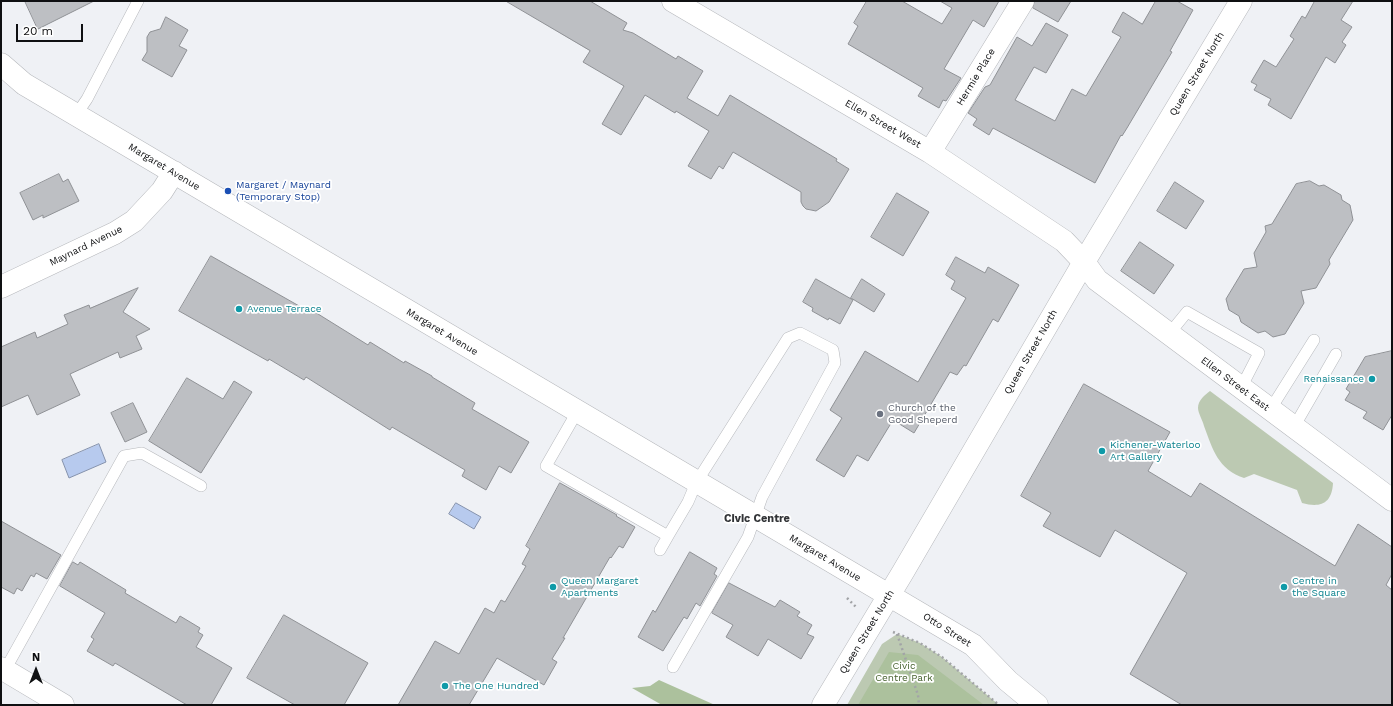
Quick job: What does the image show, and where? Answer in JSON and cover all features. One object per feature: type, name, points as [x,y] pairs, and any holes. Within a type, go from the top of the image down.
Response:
[{"type":"street","name":"Ellen Street West","points":[[673,1],[930,152],[1064,241],[1084,262]]},
{"type":"street","name":"Hermie Place","points":[[930,152],[1023,1]]},
{"type":"street","name":"Queen Street North","points":[[823,705],[1084,262],[1241,1]]},
{"type":"street","name":"Margaret Avenue","points":[[1,64],[24,84],[888,596]]},
{"type":"street","name":"Maynard Avenue","points":[[1,287],[115,233],[134,221],[162,191],[174,172]]},
{"type":"street","name":"Ellen Street East","points":[[1084,262],[1097,280],[1392,500]]},
{"type":"street","name":"Otto Street","points":[[888,596],[973,645],[1008,681],[1037,705]]},
{"type":"street","points":[[3,669],[63,705]]},
{"type":"lane","points":[[76,115],[138,1]]},
{"type":"lane","points":[[1169,334],[1187,312],[1259,353],[1241,388]]},
{"type":"lane","points":[[660,550],[688,502],[696,483],[788,338],[800,333],[833,350],[835,363],[762,497],[754,516],[748,537],[673,667]]},
{"type":"lane","points":[[1270,410],[1314,340]]},
{"type":"lane","points":[[1294,427],[1336,354]]},
{"type":"lane","points":[[576,412],[546,466],[668,536]]},
{"type":"lane","points":[[3,669],[124,456],[142,454],[201,486]]},
{"type":"path","points":[[887,628],[897,634],[920,643],[942,657],[999,705]]},
{"type":"path","points":[[897,634],[918,695],[919,705]]},
{"type":"green space","points":[[1210,391],[1333,483],[1330,496],[1327,500],[1324,503],[1314,505],[1302,503],[1297,490],[1254,474],[1244,478],[1235,474],[1222,464],[1214,451],[1198,410],[1200,400]]},
{"type":"green space","name":"Civic Centre Park","points":[[897,634],[920,643],[942,657],[999,705],[847,705],[882,644]]},
{"type":"green space","name":"Civic Centre Park","points":[[889,652],[918,655],[984,705],[858,705]]},
{"type":"green space","points":[[659,680],[715,705],[662,705],[632,688],[650,686]]},
{"type":"water","points":[[99,444],[106,462],[69,478],[62,460]]},
{"type":"water","points":[[456,503],[481,517],[474,529],[449,514]]},
{"type":"building","points":[[25,1],[94,1],[38,29]]},
{"type":"building","points":[[506,1],[590,1],[627,23],[623,30],[633,33],[676,59],[678,56],[703,71],[687,98],[718,116],[730,95],[837,159],[836,161],[849,169],[829,202],[816,211],[806,209],[803,206],[801,202],[801,192],[733,152],[723,169],[719,166],[711,179],[688,166],[709,131],[676,111],[675,113],[645,95],[621,135],[602,124],[624,86],[583,62],[590,51]]},
{"type":"building","points":[[867,1],[902,1],[942,24],[952,8],[940,1],[999,1],[984,27],[973,20],[944,69],[961,78],[946,101],[943,100],[939,108],[918,96],[923,88],[848,44],[858,26],[854,23]]},
{"type":"building","points":[[1035,1],[1071,1],[1058,22],[1033,8]]},
{"type":"building","points":[[1156,1],[1177,1],[1193,10],[1170,51],[1172,52],[1127,128],[1122,136],[1121,135],[1095,183],[993,128],[989,135],[973,125],[977,119],[968,113],[985,87],[990,85],[1017,37],[1032,46],[1046,23],[1068,35],[1046,73],[1034,67],[1015,100],[1055,121],[1072,89],[1086,96],[1121,37],[1112,32],[1123,12],[1142,24]]},
{"type":"building","points":[[1315,1],[1353,1],[1341,20],[1352,27],[1342,42],[1346,45],[1335,63],[1326,57],[1291,119],[1268,105],[1271,99],[1254,90],[1257,85],[1251,82],[1264,60],[1276,67],[1294,39],[1290,36],[1302,16],[1305,18]]},
{"type":"building","points":[[166,17],[188,30],[179,46],[187,50],[172,77],[142,60],[147,52],[147,37],[150,32],[160,29]]},
{"type":"building","points":[[59,174],[63,182],[68,179],[79,201],[43,218],[43,215],[33,220],[20,193]]},
{"type":"building","points":[[1310,181],[1319,186],[1324,185],[1341,195],[1342,200],[1350,205],[1353,220],[1329,260],[1330,264],[1316,288],[1301,291],[1304,303],[1285,334],[1273,337],[1265,331],[1258,333],[1241,322],[1239,316],[1229,310],[1226,299],[1244,269],[1257,267],[1254,253],[1266,232],[1265,226],[1272,224],[1296,184]]},
{"type":"building","points":[[1175,182],[1204,201],[1186,229],[1157,211]]},
{"type":"building","points":[[897,193],[929,212],[903,256],[871,237]]},
{"type":"building","points":[[1140,242],[1174,265],[1154,294],[1121,271]]},
{"type":"building","points":[[211,256],[308,311],[310,309],[368,345],[370,342],[404,363],[405,361],[432,376],[475,403],[472,409],[529,442],[511,473],[499,466],[486,490],[462,476],[465,470],[392,427],[390,430],[306,377],[304,380],[269,359],[268,361],[179,311]]},
{"type":"building","points":[[956,257],[985,273],[988,267],[1019,285],[998,322],[993,319],[966,366],[964,365],[957,375],[950,372],[914,433],[893,420],[868,461],[857,455],[844,477],[816,460],[842,418],[830,410],[865,351],[918,382],[966,298],[951,289],[955,281],[946,275]]},
{"type":"building","points":[[816,279],[853,300],[840,324],[829,318],[828,320],[812,311],[813,308],[803,302]]},
{"type":"building","points":[[862,279],[885,294],[874,312],[851,298]]},
{"type":"building","points":[[138,288],[123,312],[150,329],[136,336],[142,349],[120,358],[118,352],[70,374],[80,395],[37,415],[28,395],[1,407],[1,347],[35,332],[37,338],[68,324],[64,315],[89,305],[90,308]]},
{"type":"building","name":"Renaissance","points":[[1392,351],[1392,415],[1383,430],[1363,418],[1367,412],[1345,400],[1350,392],[1346,389],[1365,357]]},
{"type":"building","points":[[187,378],[223,399],[234,381],[252,392],[201,473],[149,441]]},
{"type":"building","name":"Centre in the Square","points":[[1084,384],[1170,432],[1148,471],[1191,497],[1200,483],[1335,566],[1358,524],[1392,547],[1392,574],[1386,585],[1392,590],[1392,705],[1182,705],[1130,674],[1187,573],[1115,530],[1100,557],[1043,526],[1051,513],[1021,496]]},
{"type":"building","points":[[133,403],[147,432],[125,442],[111,413]]},
{"type":"building","name":"Queen Margaret Apartments","points":[[560,483],[617,515],[616,516],[635,527],[623,548],[619,546],[611,558],[610,557],[563,638],[565,638],[552,659],[557,662],[544,685],[497,658],[469,705],[398,705],[435,641],[459,654],[485,608],[494,613],[501,600],[505,602],[526,566],[522,564],[530,549],[526,546]]},
{"type":"building","points":[[1,521],[61,555],[47,579],[36,573],[34,577],[31,575],[22,591],[17,588],[14,594],[1,587]]},
{"type":"building","points":[[690,552],[717,568],[714,574],[717,576],[700,606],[696,603],[687,619],[684,617],[663,651],[638,637],[653,610],[655,612]]},
{"type":"building","points":[[73,562],[78,565],[80,562],[126,590],[125,593],[176,623],[180,616],[200,628],[198,632],[203,635],[196,647],[232,668],[211,705],[187,705],[115,663],[113,666],[87,651],[94,639],[91,637],[105,613],[60,586]]},
{"type":"building","points":[[729,583],[775,607],[780,600],[800,612],[797,616],[812,625],[807,634],[814,637],[801,659],[768,639],[758,656],[726,637],[733,625],[712,613]]},
{"type":"building","points":[[284,615],[368,663],[344,705],[295,705],[247,678]]},
{"type":"place","name":"Margaret / Maynard (Temporary Stop)","points":[[228,191]]},
{"type":"place","name":"Avenue Terrace","points":[[239,309]]},
{"type":"place","name":"Renaissance","points":[[1372,379]]},
{"type":"place","name":"Church of the Good Sheperd","points":[[880,414]]},
{"type":"place","name":"Kichener-Waterloo Art Gallery","points":[[1102,451]]},
{"type":"place","name":"Queen Margaret Apartments","points":[[553,587]]},
{"type":"place","name":"Centre in the Square","points":[[1284,587]]},
{"type":"place","name":"The One Hundred","points":[[445,686]]},
{"type":"district","name":"Civic Centre","points":[[757,519]]}]
